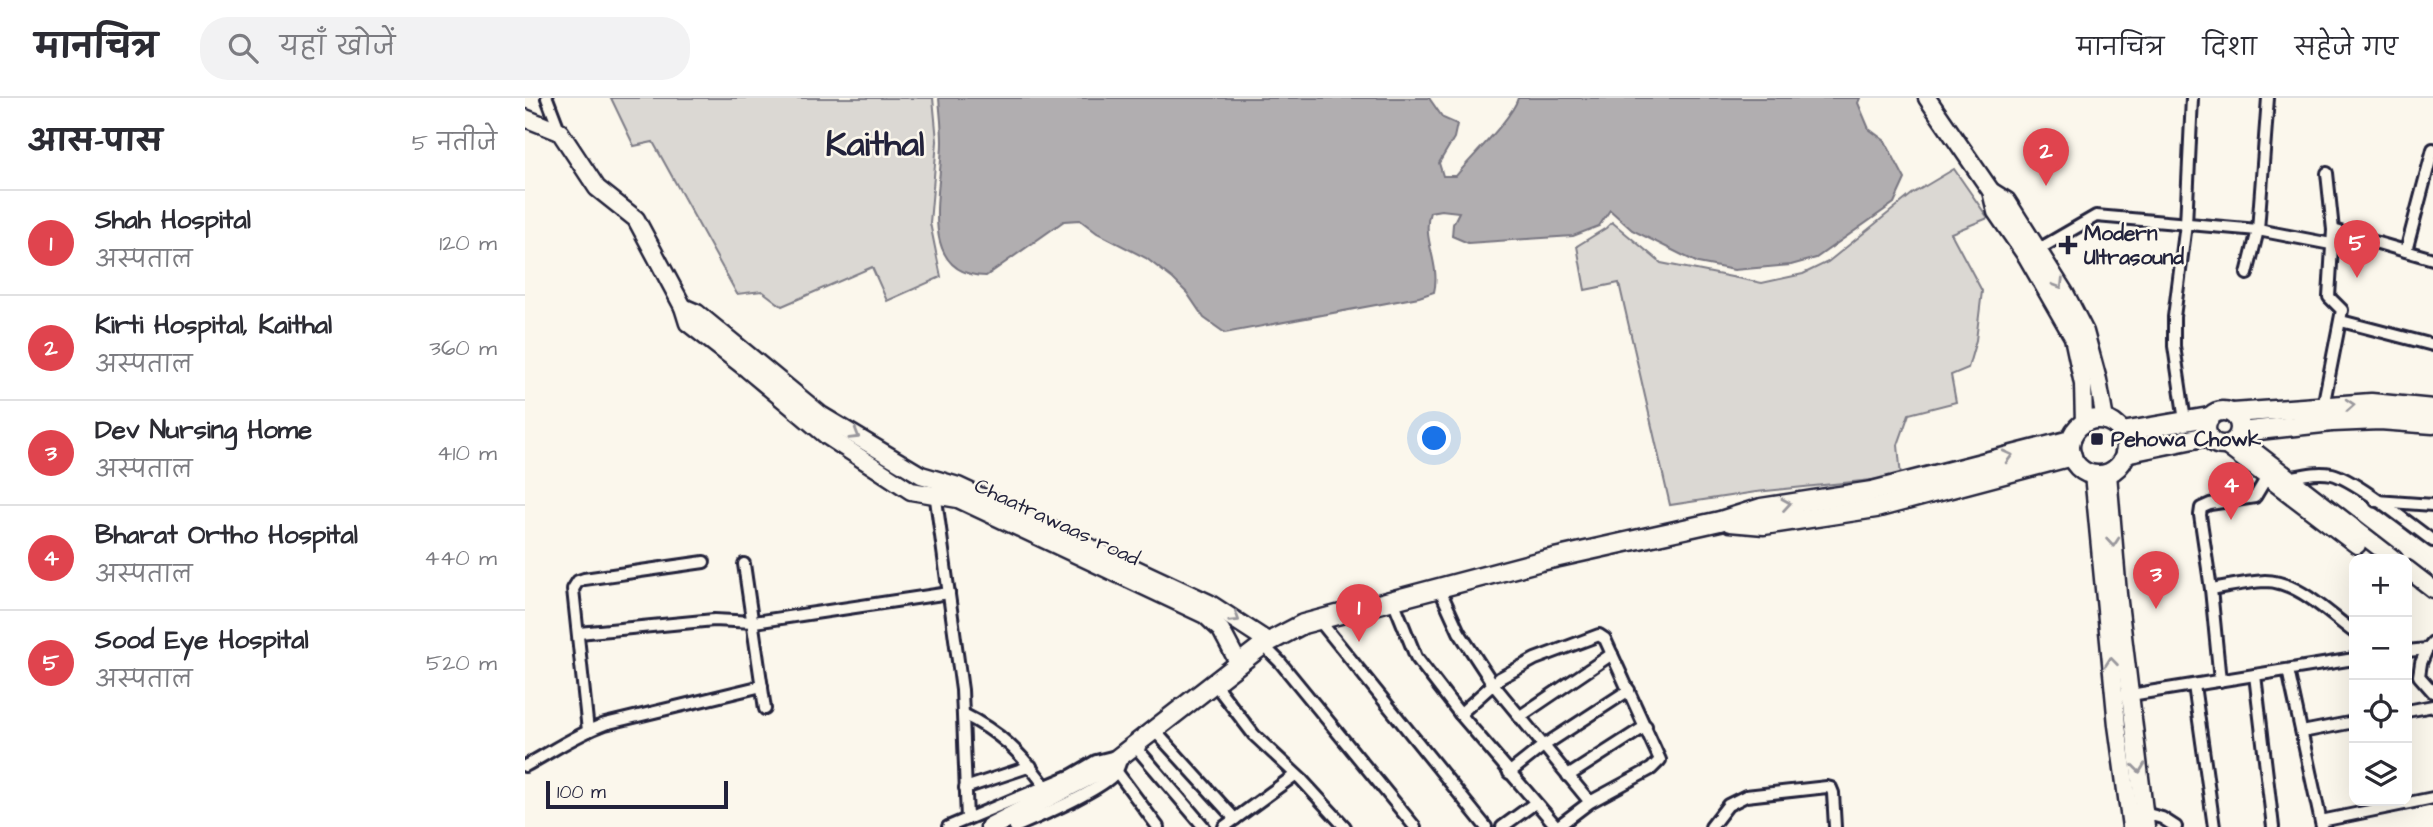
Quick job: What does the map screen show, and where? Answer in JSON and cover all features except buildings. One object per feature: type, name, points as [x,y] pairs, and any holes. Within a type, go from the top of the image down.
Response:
[{"type":"main road","points":[[1927,98],[1990,191],[2007,201],[2033,253],[2073,337],[2083,384],[2084,423]]},
{"type":"main road","points":[[525,118],[560,132],[597,188],[636,219],[683,307],[697,313],[821,415],[921,475],[934,486],[958,486],[1209,603],[1266,644]]},
{"type":"main road","points":[[2033,253],[2065,293],[2085,332],[2105,419]]},
{"type":"main road","points":[[2122,432],[2209,417],[2221,410],[2233,413],[2371,403],[2433,409]]},
{"type":"main road","points":[[2233,413],[2238,419],[2234,439]]},
{"type":"main road","points":[[2209,417],[2206,423],[2208,436],[2213,442],[2332,422],[2380,420],[2433,424]]},
{"type":"main road","points":[[2089,419],[2105,419],[2122,432],[2126,453],[2117,468],[2100,474],[2077,465],[2071,448],[2073,434],[2084,423],[2089,419]]},
{"type":"main road","points":[[2126,453],[2208,436]]},
{"type":"main road","points":[[2234,439],[2267,477],[2369,554]]},
{"type":"main road","points":[[2234,439],[2387,554]]},
{"type":"main road","points":[[990,827],[1096,774],[1266,644],[1303,624],[1541,561],[1720,521],[1764,525],[1876,508],[1910,490],[2071,448]]},
{"type":"main road","points":[[2100,474],[2122,696],[2131,827]]},
{"type":"main road","name":"Chaatrawaas road","points":[[934,486],[1205,615],[1221,630],[1239,664]]},
{"type":"main road","points":[[2412,573],[2433,589]]},
{"type":"main road","points":[[2412,586],[2433,602]]},
{"type":"main road","points":[[2122,696],[2145,820]]},
{"type":"street","points":[[547,98],[560,132]]},
{"type":"street","points":[[2185,421],[2174,346],[2174,317],[2186,224],[2192,98]]},
{"type":"street","points":[[2247,274],[2258,230],[2268,98]]},
{"type":"street","points":[[2406,251],[2433,149]]},
{"type":"street","points":[[2323,407],[2341,321],[2341,306],[2329,297],[2333,230],[2327,173]]},
{"type":"street","points":[[2033,253],[2096,216],[2258,230],[2331,244]]},
{"type":"street","points":[[2333,230],[2433,259]]},
{"type":"street","points":[[2341,321],[2433,345]]},
{"type":"street","points":[[2288,478],[2318,473],[2335,475],[2433,541]]},
{"type":"street","points":[[2220,681],[2201,509],[2210,504],[2255,497],[2267,477]]},
{"type":"street","points":[[934,486],[962,690],[967,819]]},
{"type":"street","points":[[2376,501],[2433,505]]},
{"type":"street","points":[[588,731],[573,589],[578,581],[704,562]]},
{"type":"street","points":[[744,564],[765,709]]},
{"type":"street","points":[[2211,589],[2266,581],[2284,584],[2298,591],[2349,628]]},
{"type":"street","points":[[1439,588],[1459,632],[1493,684],[1590,802]]},
{"type":"street","points":[[579,634],[714,620],[754,622],[949,593]]},
{"type":"street","points":[[1393,600],[1416,657],[1460,714],[1509,774],[1557,827],[1590,802],[1657,765],[1660,756],[1605,639],[1599,635],[1535,659],[1493,684],[1460,714]]},
{"type":"street","points":[[1319,620],[1486,827]]},
{"type":"street","points":[[1266,644],[1415,827]]},
{"type":"street","points":[[2412,650],[2430,646]]},
{"type":"street","points":[[2430,646],[2421,663],[2419,676],[2433,692]]},
{"type":"street","points":[[1519,717],[1612,654]]},
{"type":"street","points":[[2122,696],[2349,660]]},
{"type":"street","points":[[2288,670],[2322,824]]},
{"type":"street","points":[[2255,675],[2273,827]]},
{"type":"street","points":[[1215,683],[1254,735],[1345,827]]},
{"type":"street","points":[[2194,685],[2214,827]]},
{"type":"street","points":[[525,766],[588,731],[762,686]]},
{"type":"street","points":[[1509,774],[1543,746],[1629,690]]},
{"type":"street","points":[[2412,710],[2433,706]]},
{"type":"street","points":[[963,713],[984,724],[1022,754],[1045,786]]},
{"type":"street","points":[[2302,732],[2349,723]]},
{"type":"street","points":[[1568,776],[1646,726]]},
{"type":"street","points":[[1154,730],[1235,819]]},
{"type":"street","points":[[1015,827],[1107,782],[1117,772],[1128,750]]},
{"type":"street","points":[[948,827],[1096,761],[1128,750]]},
{"type":"street","points":[[1128,750],[1203,827]]},
{"type":"street","points":[[965,788],[1031,766]]},
{"type":"street","points":[[1117,772],[1158,827]]},
{"type":"street","points":[[1224,827],[1295,775]]},
{"type":"street","points":[[1711,827],[1728,805],[1747,796],[1826,787],[1831,788],[1833,793],[1835,827]]},
{"type":"street","points":[[2310,827],[2433,798]]},
{"type":"street","points":[[1502,827],[1535,803]]},
{"type":"street","points":[[2145,820],[2162,818],[2176,827]]},
{"type":"shaded area","points":[[611,98],[933,98],[937,141],[930,223],[941,277],[887,301],[872,267],[782,306],[762,291],[737,294],[653,142],[634,146]]},
{"type":"shaded area","points":[[939,98],[1429,98],[1443,118],[1457,124],[1454,138],[1439,163],[1443,176],[1456,176],[1500,127],[1518,98],[1860,98],[1858,103],[1869,129],[1885,141],[1905,179],[1894,203],[1816,258],[1791,265],[1734,270],[1698,263],[1632,230],[1610,210],[1599,226],[1573,236],[1468,243],[1452,236],[1453,224],[1459,212],[1430,212],[1428,232],[1435,271],[1434,292],[1225,333],[1204,318],[1187,293],[1173,279],[1146,258],[1097,233],[1080,220],[1064,221],[986,276],[964,272],[949,261],[941,245],[937,226],[942,142]]},
{"type":"shaded area","points":[[1954,169],[1988,218],[1951,233],[1982,291],[1976,340],[1968,368],[1951,375],[1956,402],[1909,414],[1898,445],[1901,477],[1756,492],[1670,505],[1619,283],[1585,290],[1577,246],[1612,222],[1661,263],[1762,283],[1803,274],[1828,262],[1912,194]]},
{"type":"place","name":"Kirti Hospital, Kaithal","points":[[2046,186]]},
{"type":"place","name":"Modern Ultrasound","points":[[2068,245]]},
{"type":"place","name":"Sood Eye Hospital","points":[[2357,278]]},
{"type":"place","name":"Pehowa Chowk","points":[[2097,439]]},
{"type":"place","name":"Bharat Ortho Hospital","points":[[2231,520]]},
{"type":"place","name":"Dev Nursing Home","points":[[2156,609]]},
{"type":"place","name":"Shah Hospital","points":[[1359,642]]},
{"type":"district","name":"Kaithal","points":[[875,144]]}]
